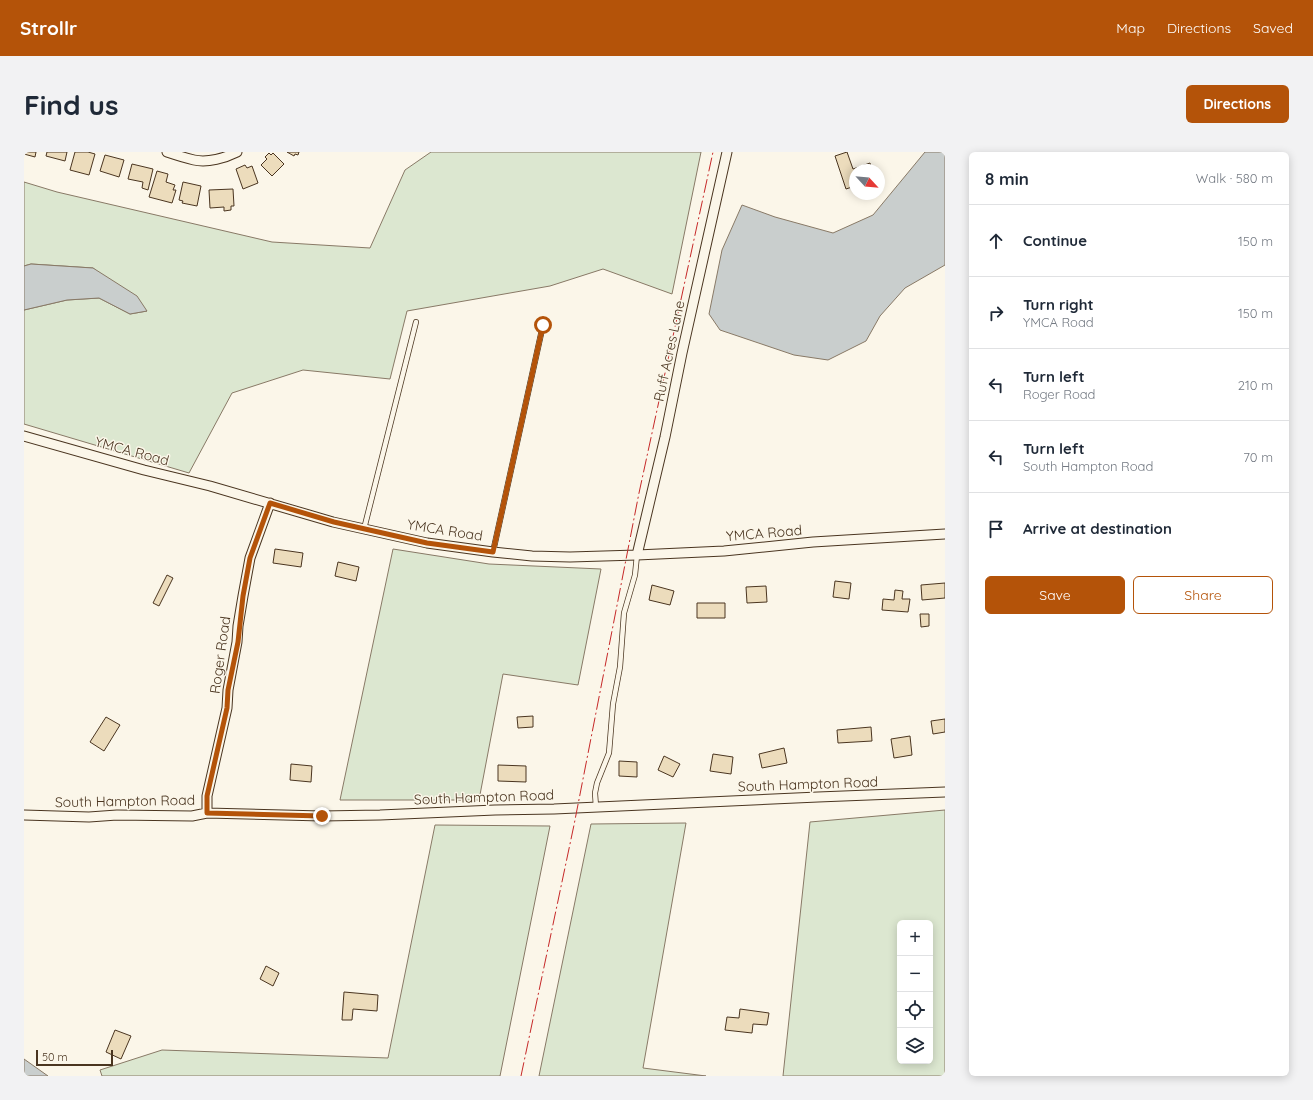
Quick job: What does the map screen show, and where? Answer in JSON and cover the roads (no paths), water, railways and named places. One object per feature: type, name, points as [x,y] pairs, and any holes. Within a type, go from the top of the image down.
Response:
[{"type":"street","points":[[167,152],[195,160],[213,160],[230,156],[237,152]]},
{"type":"street","name":"Ruff Acres Lane","points":[[637,555],[666,438],[682,353],[727,152]]},
{"type":"street","name":"YMCA Road","points":[[24,436],[144,470],[210,486],[334,522],[427,543],[493,552],[532,556],[570,557],[637,555],[724,551],[813,542],[945,534]]},
{"type":"street","name":"Roger Road","points":[[207,813],[207,796],[227,708],[228,690],[238,642],[242,603],[250,558],[270,503]]},
{"type":"street","name":"South Hampton Road","points":[[24,815],[89,817],[192,816],[207,813],[322,816],[380,815],[495,810],[554,810],[945,792]]},
{"type":"lane","points":[[364,529],[416,322]]},
{"type":"lane","points":[[493,552],[543,325]]},
{"type":"lane","points":[[596,807],[595,793],[597,783],[609,753],[613,704],[620,667],[624,613],[635,575],[637,555]]}]
